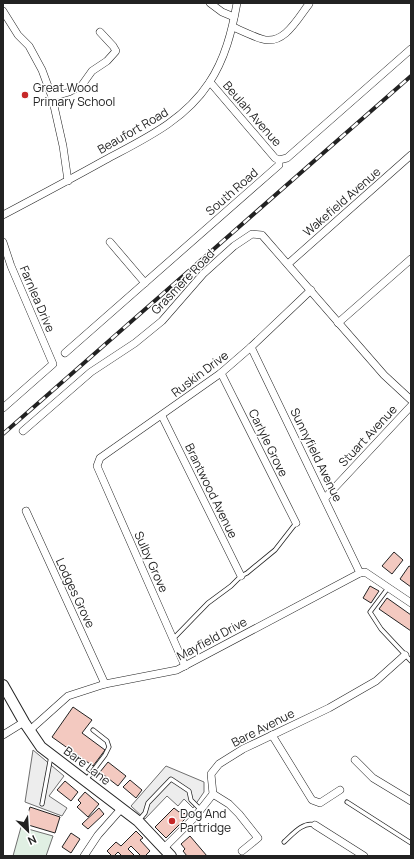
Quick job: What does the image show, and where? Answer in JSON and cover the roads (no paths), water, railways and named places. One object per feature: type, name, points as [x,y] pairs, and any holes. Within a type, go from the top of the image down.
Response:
[{"type":"main road","name":"Bare Lane","points":[[3,684],[41,747],[138,822],[171,856]]},
{"type":"street","points":[[210,3],[222,12],[234,17]]},
{"type":"street","name":"Beaufort Road","points":[[3,215],[142,140],[178,118],[193,103],[210,82],[224,55],[233,27],[237,3]]},
{"type":"street","points":[[233,27],[264,40],[278,39],[286,33],[309,4]]},
{"type":"street","points":[[3,11],[18,35],[29,46],[42,70],[52,97],[63,146],[68,181]]},
{"type":"street","points":[[52,97],[68,92],[82,85],[92,71],[107,61],[116,51],[100,32]]},
{"type":"street","name":"South Road","points":[[65,353],[279,165],[279,160],[287,158],[411,49]]},
{"type":"street","name":"Beulah Avenue","points":[[210,82],[275,158],[279,160]]},
{"type":"street","name":"Wakefield Avenue","points":[[288,264],[411,155]]},
{"type":"street","name":"Grasmere Road","points":[[23,431],[90,372],[135,343],[162,321],[203,274],[234,246],[252,234],[262,235],[384,375],[411,400]]},
{"type":"street","name":"Farnlea Drive","points":[[3,242],[11,266],[53,364],[3,408]]},
{"type":"street","points":[[110,242],[146,283]]},
{"type":"street","points":[[338,323],[411,259]]},
{"type":"street","name":"Ruskin Drive","points":[[97,466],[100,458],[162,416],[221,373],[251,347],[311,290]]},
{"type":"street","name":"Sunnyfield Avenue","points":[[251,347],[360,573]]},
{"type":"street","name":"Carlyle Grove","points":[[221,373],[296,523]]},
{"type":"street","name":"Stuart Avenue","points":[[325,498],[411,406]]},
{"type":"street","name":"Brantwood Avenue","points":[[162,416],[241,576]]},
{"type":"street","name":"Sulby Grove","points":[[97,466],[185,666]]},
{"type":"street","name":"Lodges Grove","points":[[26,511],[105,684]]},
{"type":"street","points":[[360,573],[365,572],[411,603]]},
{"type":"street","name":"Mayfield Drive","points":[[3,736],[27,726],[68,696],[105,684],[177,670],[360,573]]},
{"type":"street","name":"Bare Avenue","points":[[213,794],[211,774],[219,764],[243,749],[329,708],[376,681],[409,657]]},
{"type":"street","points":[[272,735],[312,800],[320,803],[340,790]]},
{"type":"street","points":[[356,760],[373,778],[411,801]]},
{"type":"street","points":[[164,848],[201,810],[213,794],[229,804],[258,838],[242,851]]},
{"type":"street","points":[[84,856],[98,835],[121,809]]},
{"type":"street","points":[[315,825],[364,856]]},
{"type":"lane","points":[[173,639],[208,604],[275,550],[296,523]]},
{"type":"lane","points":[[388,588],[370,612],[381,629],[409,657]]},
{"type":"lane","points":[[85,781],[105,755],[109,747],[107,741],[93,730]]},
{"type":"lane","points":[[42,804],[51,755]]},
{"type":"lane","points":[[138,822],[145,813],[148,803],[171,778],[189,791],[191,800],[201,810]]},
{"type":"lane","points":[[347,802],[411,843]]},
{"type":"lane","points":[[284,842],[303,826],[309,823],[315,825]]},
{"type":"railway","points":[[3,434],[411,76]]},
{"type":"place","name":"Great Wood Primary School","points":[[25,95]]},
{"type":"place","name":"Dog And Partridge","points":[[172,821]]}]
